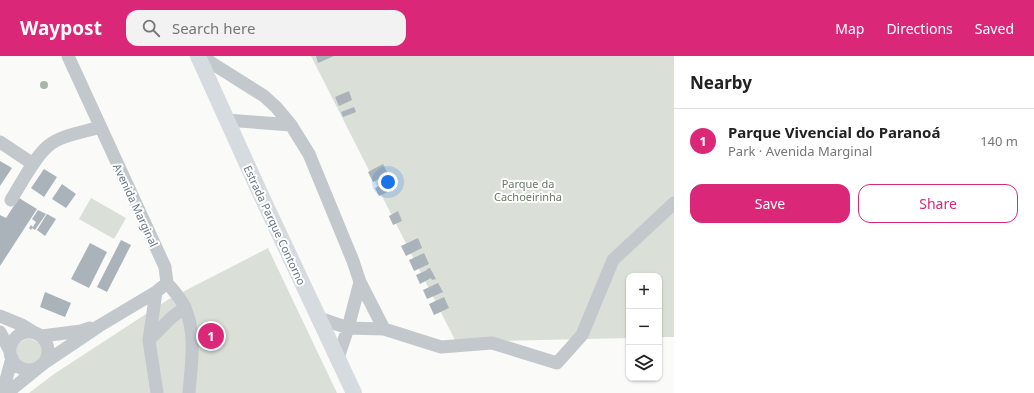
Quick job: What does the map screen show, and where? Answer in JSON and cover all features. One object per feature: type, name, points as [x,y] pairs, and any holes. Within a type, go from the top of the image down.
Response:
[{"type":"main road","name":"Estrada Parque Contorno","points":[[198,56],[354,393]]},
{"type":"street","name":"Avenida Marginal","points":[[68,56],[164,267],[167,283]]},
{"type":"street","points":[[205,56],[210,62],[264,96],[276,107],[291,125],[309,154],[353,261],[360,282],[384,329]]},
{"type":"street","points":[[227,120],[291,125]]},
{"type":"street","points":[[11,200],[33,164],[48,146],[59,140],[100,127]]},
{"type":"street","points":[[0,142],[33,164]]},
{"type":"street","points":[[319,318],[348,328],[384,329],[441,347],[492,343],[557,362],[582,335],[613,260],[674,203]]},
{"type":"street","points":[[338,358],[348,328],[360,282]]},
{"type":"street","points":[[7,393],[41,366],[99,326],[156,292],[167,283],[185,307],[191,326],[193,348],[189,393]]},
{"type":"street","points":[[156,292],[149,340],[157,393]]},
{"type":"street","points":[[149,340],[170,318],[185,307]]},
{"type":"street","points":[[0,316],[22,325],[38,334],[46,341],[48,352],[41,366],[26,370],[15,364],[0,332]]},
{"type":"street","points":[[0,393],[6,380],[14,340],[18,336],[29,332],[38,334],[81,331],[99,326]]},
{"type":"green space","name":"Parque da Cachoeirinha","points":[[311,56],[674,56],[674,337],[662,337],[662,273],[626,273],[626,338],[456,342]]},
{"type":"green space","points":[[91,198],[126,218],[114,239],[79,219]]},
{"type":"green space","points":[[268,248],[337,393],[29,393],[54,374],[169,299]]},
{"type":"green space","points":[[29,339],[38,343],[42,352],[38,361],[29,365],[20,361],[16,352],[20,343]]},
{"type":"building","points":[[316,56],[334,56],[318,63]]},
{"type":"building","points":[[349,91],[352,100],[339,106],[335,97]]},
{"type":"building","points":[[354,107],[356,112],[343,117],[341,112]]},
{"type":"building","points":[[0,161],[12,168],[0,186]]},
{"type":"building","points":[[383,164],[388,174],[373,182],[368,172]]},
{"type":"building","points":[[44,169],[57,177],[44,197],[31,188]]},
{"type":"building","points":[[390,181],[394,189],[379,196],[375,188]]},
{"type":"building","points":[[62,184],[76,194],[66,208],[52,199]]},
{"type":"building","points":[[19,198],[37,209],[0,266],[0,215],[6,218]]},
{"type":"building","points":[[38,210],[46,214],[35,230],[32,228],[31,230],[29,228],[31,225],[33,227],[36,222],[32,219]]},
{"type":"building","points":[[398,211],[402,221],[393,225],[389,216]]},
{"type":"building","points":[[47,214],[56,219],[45,236],[37,230]]},
{"type":"building","points":[[418,238],[422,248],[406,256],[401,246]]},
{"type":"building","points":[[121,240],[131,245],[107,292],[97,287]]},
{"type":"building","points":[[90,243],[107,252],[89,288],[71,279]]},
{"type":"building","points":[[424,253],[429,264],[414,271],[409,260]]},
{"type":"building","points":[[430,268],[436,279],[432,280],[431,278],[420,284],[416,275]]},
{"type":"building","points":[[438,283],[443,292],[427,299],[423,290]]},
{"type":"building","points":[[45,292],[71,303],[65,317],[40,307]]},
{"type":"building","points":[[444,297],[449,308],[434,315],[429,304]]},
{"type":"place","name":"Parque Vivencial do Paranoá","points":[[211,336]]}]
